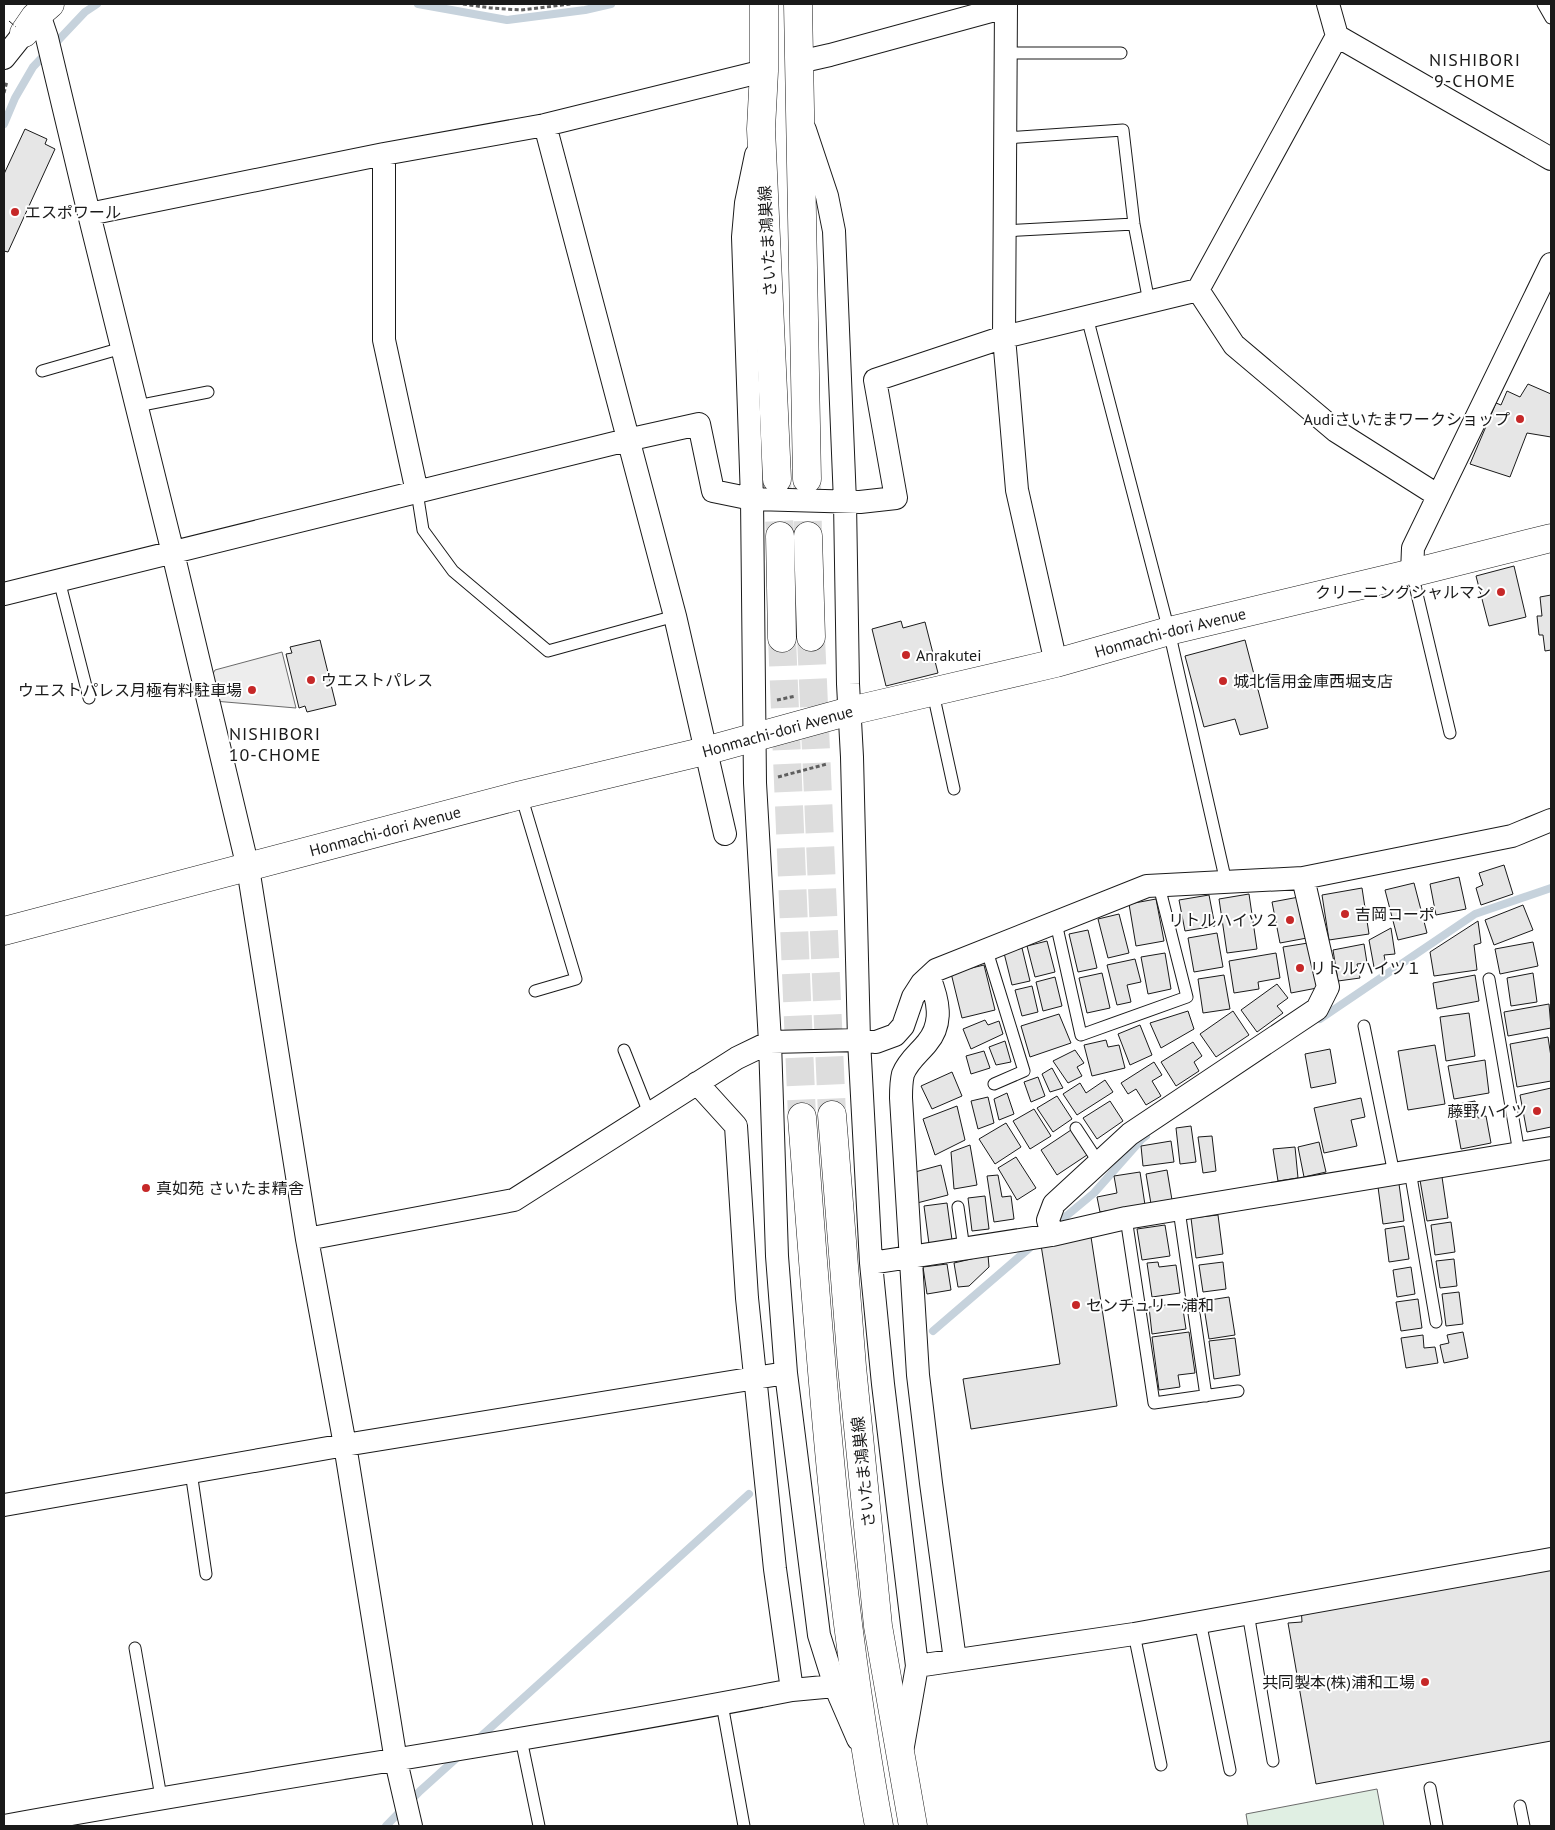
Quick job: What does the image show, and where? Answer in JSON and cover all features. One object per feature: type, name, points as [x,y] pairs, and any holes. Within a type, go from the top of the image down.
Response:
[{"type":"main road","name":"さいたま鴻巣線","points":[[764,4],[762,129],[777,479]]},
{"type":"main road","name":"さいたま鴻巣線","points":[[798,4],[807,479]]},
{"type":"main road","points":[[780,536],[782,638]]},
{"type":"main road","points":[[808,536],[811,636]]},
{"type":"main road","name":"Honmachi-dori Avenue","points":[[4,932],[521,796],[705,751],[850,711],[1056,663],[1169,631],[1412,574],[1551,538]]},
{"type":"main road","name":"さいたま鴻巣線","points":[[832,1115],[852,1366],[878,1626],[913,1826]]},
{"type":"main road","name":"さいたま鴻巣線","points":[[802,1116],[821,1357],[848,1633],[866,1758],[879,1826]]},
{"type":"street","points":[[4,594],[699,424],[713,491],[752,499],[860,502],[896,498],[875,380],[1004,337],[1198,290],[1337,36],[1328,4]]},
{"type":"street","points":[[799,62],[1006,5],[1004,337],[1017,490],[1056,663]]},
{"type":"street","points":[[4,58],[40,22],[53,62],[88,214],[173,553],[248,868],[307,1239],[345,1445],[396,1761],[410,1822]]},
{"type":"street","points":[[1337,36],[1551,159]]},
{"type":"street","points":[[88,214],[384,154],[545,125],[764,71]]},
{"type":"street","points":[[800,115],[827,196],[834,231],[845,502],[848,684],[859,1040],[871,1263],[883,1384],[917,1666],[901,1757]]},
{"type":"street","points":[[545,125],[675,616],[725,834]]},
{"type":"street","points":[[762,129],[746,203],[744,237],[752,499],[755,793],[770,1042],[777,1256],[786,1372],[818,1635],[835,1686],[866,1758]]},
{"type":"street","points":[[384,154],[384,340],[417,492]]},
{"type":"street","points":[[1412,574],[1413,548],[1437,494],[1551,264]]},
{"type":"street","points":[[1198,290],[1234,345],[1336,431],[1437,494]]},
{"type":"street","points":[[307,1239],[514,1200],[736,1058],[770,1042],[859,1040],[876,1042],[895,1035],[903,1026],[913,997],[922,982],[936,970],[1147,886],[1303,878],[1512,836],[1551,820]]},
{"type":"street","points":[[1052,1235],[1048,1220],[1054,1204],[1130,1134],[1317,1009],[1328,987],[1303,878]]},
{"type":"street","points":[[929,977],[937,996],[938,1021],[928,1043],[918,1052],[904,1073],[901,1087],[918,1375],[955,1660]]},
{"type":"street","points":[[697,1083],[736,1126],[747,1298],[775,1569],[792,1690]]},
{"type":"street","points":[[871,1263],[1052,1235],[1126,1218],[1551,1148]]},
{"type":"street","points":[[4,1505],[345,1445],[786,1372]]},
{"type":"street","points":[[917,1666],[1134,1634],[1551,1559]]},
{"type":"street","points":[[4,1826],[161,1797],[396,1761],[792,1690],[835,1686]]},
{"type":"lane","points":[[1543,4],[1551,18]]},
{"type":"lane","points":[[1006,52],[1121,53]]},
{"type":"lane","points":[[1005,138],[1123,130],[1134,224],[1149,302]]},
{"type":"lane","points":[[1004,230],[1134,224]]},
{"type":"lane","points":[[1087,317],[1169,631],[1226,882]]},
{"type":"lane","points":[[42,371],[122,348]]},
{"type":"lane","points":[[137,406],[208,392]]},
{"type":"lane","points":[[417,492],[423,530],[453,571],[548,651],[675,616]]},
{"type":"lane","points":[[1412,574],[1450,733]]},
{"type":"lane","points":[[60,580],[89,698]]},
{"type":"lane","points":[[933,693],[954,789]]},
{"type":"lane","points":[[521,796],[576,979],[535,991]]},
{"type":"lane","points":[[1056,923],[1081,1036],[1187,997],[1159,886]]},
{"type":"lane","points":[[987,950],[1024,1071],[994,1084]]},
{"type":"lane","points":[[1489,979],[1519,1153]]},
{"type":"lane","points":[[1364,1026],[1402,1173],[1436,1322]]},
{"type":"lane","points":[[624,1050],[649,1113]]},
{"type":"lane","points":[[1076,1128],[1099,1163]]},
{"type":"lane","points":[[958,1207],[964,1249]]},
{"type":"lane","points":[[1179,1210],[1206,1396]]},
{"type":"lane","points":[[1126,1218],[1154,1403],[1238,1391]]},
{"type":"lane","points":[[191,1472],[206,1574]]},
{"type":"lane","points":[[1248,1613],[1273,1761]]},
{"type":"lane","points":[[1200,1621],[1230,1770]]},
{"type":"lane","points":[[1134,1634],[1161,1765]]},
{"type":"lane","points":[[135,1648],[161,1797]]},
{"type":"lane","points":[[722,1704],[744,1826]]},
{"type":"lane","points":[[521,1739],[539,1826]]},
{"type":"lane","points":[[1430,1788],[1437,1826]]},
{"type":"lane","points":[[1520,1806],[1524,1826]]},
{"type":"path","points":[[463,4],[521,10],[571,4]]},
{"type":"path","points":[[772,779],[833,763]]},
{"type":"green space","points":[[1377,1789],[1384,1826],[1248,1826],[1246,1814]]},
{"type":"shaded area","name":"ウエストパレス月極有料駐車場","points":[[282,652],[296,708],[214,701],[210,679],[215,670]]},
{"type":"building","name":"エスポワール","points":[[25,129],[47,139],[45,144],[55,149],[8,252],[4,251],[4,174]]},
{"type":"building","name":"Audiさいたまワークショップ","points":[[1528,384],[1551,394],[1551,437],[1527,433],[1510,477],[1470,464],[1496,403],[1501,405],[1507,391],[1520,397]]},
{"type":"building","points":[[1514,566],[1526,617],[1489,626],[1476,576]]},
{"type":"building","points":[[1551,595],[1551,650],[1545,651],[1543,635],[1539,635],[1537,616],[1542,616],[1540,597]]},
{"type":"building","points":[[901,621],[903,628],[925,622],[938,673],[886,686],[872,629]]},
{"type":"building","name":"ウエストパレス","points":[[320,640],[336,705],[307,712],[305,706],[299,708],[286,654],[292,653],[290,647]]},
{"type":"building","points":[[1245,640],[1268,728],[1240,735],[1235,719],[1204,727],[1185,656]]},
{"type":"building","points":[[1504,865],[1513,894],[1481,905],[1476,888],[1483,885],[1479,873]]},
{"type":"building","points":[[1459,877],[1466,909],[1436,915],[1430,884]]},
{"type":"building","points":[[1414,883],[1427,933],[1398,940],[1385,890]]},
{"type":"building","name":"吉岡コーポ","points":[[1362,888],[1369,934],[1329,940],[1322,895]]},
{"type":"building","points":[[1249,894],[1257,949],[1227,953],[1219,899]]},
{"type":"building","points":[[1209,895],[1215,926],[1185,931],[1179,900]]},
{"type":"building","name":"リトルハイツ２","points":[[1299,897],[1307,938],[1280,943],[1272,902]]},
{"type":"building","points":[[1156,899],[1164,941],[1136,946],[1129,904]]},
{"type":"building","points":[[1523,905],[1533,930],[1494,945],[1485,920]]},
{"type":"building","points":[[1119,914],[1129,953],[1108,958],[1098,919]]},
{"type":"building","points":[[1478,921],[1481,943],[1474,945],[1477,970],[1434,976],[1430,952]]},
{"type":"building","points":[[1391,928],[1395,954],[1384,955],[1386,965],[1374,967],[1369,940]]},
{"type":"building","points":[[1088,930],[1097,968],[1078,972],[1069,934]]},
{"type":"building","points":[[1217,933],[1223,967],[1194,972],[1188,938]]},
{"type":"building","points":[[1047,941],[1055,972],[1035,977],[1027,946]]},
{"type":"building","points":[[1533,942],[1538,966],[1500,974],[1495,949]]},
{"type":"building","name":"リトルハイツ１","points":[[1308,943],[1317,988],[1291,993],[1283,947]]},
{"type":"building","points":[[1364,944],[1367,963],[1357,964],[1360,978],[1338,981],[1333,950]]},
{"type":"building","points":[[1022,948],[1030,981],[1012,985],[1004,953]]},
{"type":"building","points":[[1165,953],[1171,989],[1148,994],[1141,957]]},
{"type":"building","points":[[1276,953],[1280,978],[1258,982],[1259,989],[1234,993],[1229,961]]},
{"type":"building","points":[[1135,959],[1141,982],[1127,985],[1131,1002],[1117,1005],[1107,965]]},
{"type":"building","points":[[984,965],[995,1010],[962,1018],[951,973]]},
{"type":"building","points":[[1102,973],[1110,1008],[1087,1013],[1079,978]]},
{"type":"building","points":[[1533,973],[1537,1002],[1511,1006],[1507,978]]},
{"type":"building","points":[[1224,975],[1230,1009],[1203,1013],[1198,979]]},
{"type":"building","points":[[1475,975],[1479,1001],[1437,1009],[1433,983]]},
{"type":"building","points":[[1055,977],[1062,1006],[1043,1011],[1036,982]]},
{"type":"building","points":[[1277,984],[1288,998],[1277,1006],[1283,1013],[1257,1032],[1241,1010]]},
{"type":"building","points":[[1032,986],[1038,1012],[1022,1016],[1015,990]]},
{"type":"building","points":[[1549,1004],[1551,1028],[1508,1036],[1504,1012]]},
{"type":"building","points":[[1188,1011],[1194,1029],[1161,1048],[1150,1023]]},
{"type":"building","points":[[1233,1011],[1249,1035],[1216,1057],[1200,1034]]},
{"type":"building","points":[[1469,1013],[1475,1056],[1446,1061],[1440,1017]]},
{"type":"building","points":[[1059,1014],[1071,1043],[1030,1057],[1021,1026]]},
{"type":"building","points":[[985,1020],[988,1025],[999,1021],[1003,1034],[971,1049],[963,1029]]},
{"type":"building","points":[[1140,1025],[1152,1055],[1130,1065],[1118,1034]]},
{"type":"building","points":[[1548,1037],[1551,1057],[1551,1081],[1517,1087],[1510,1044]]},
{"type":"building","points":[[1106,1040],[1108,1047],[1119,1045],[1125,1068],[1092,1076],[1084,1045]]},
{"type":"building","points":[[1005,1041],[1011,1062],[996,1065],[989,1047]]},
{"type":"building","points":[[1193,1042],[1202,1056],[1194,1062],[1199,1071],[1176,1086],[1161,1062]]},
{"type":"building","points":[[1435,1045],[1445,1104],[1408,1110],[1398,1051]]},
{"type":"building","points":[[1330,1049],[1336,1083],[1311,1088],[1305,1054]]},
{"type":"building","points":[[1075,1050],[1084,1063],[1077,1067],[1082,1076],[1068,1083],[1053,1061]]},
{"type":"building","points":[[984,1051],[990,1068],[971,1074],[966,1056]]},
{"type":"building","points":[[1485,1060],[1489,1093],[1454,1099],[1448,1066]]},
{"type":"building","points":[[1154,1062],[1162,1075],[1152,1081],[1161,1096],[1146,1105],[1136,1089],[1128,1094],[1121,1083]]},
{"type":"building","points":[[1052,1068],[1063,1088],[1050,1092],[1042,1074]]},
{"type":"building","points":[[952,1072],[962,1096],[932,1109],[921,1086]]},
{"type":"building","points":[[1038,1077],[1045,1096],[1031,1102],[1024,1082]]},
{"type":"building","points":[[1105,1080],[1113,1092],[1077,1115],[1063,1094],[1080,1083],[1086,1093]]},
{"type":"building","name":"藤野ハイツ","points":[[1551,1088],[1551,1127],[1527,1132],[1520,1095]]},
{"type":"building","points":[[1007,1093],[1014,1114],[999,1120],[994,1099]]},
{"type":"building","points":[[1057,1096],[1072,1119],[1053,1132],[1037,1108]]},
{"type":"building","points":[[988,1097],[994,1123],[978,1129],[971,1101]]},
{"type":"building","points":[[1361,1098],[1365,1117],[1351,1120],[1357,1146],[1324,1153],[1314,1108]]},
{"type":"building","points":[[1110,1101],[1123,1121],[1097,1139],[1083,1118]]},
{"type":"building","points":[[1475,1101],[1478,1118],[1486,1116],[1491,1143],[1461,1149],[1453,1105]]},
{"type":"building","points":[[957,1106],[965,1140],[935,1155],[923,1119]]},
{"type":"building","points":[[1034,1109],[1051,1136],[1030,1149],[1013,1121]]},
{"type":"building","points":[[1006,1123],[1021,1147],[995,1164],[979,1139]]},
{"type":"building","points":[[1191,1126],[1196,1162],[1180,1164],[1176,1128]]},
{"type":"building","points":[[1071,1130],[1087,1155],[1057,1175],[1041,1150]]},
{"type":"building","points":[[1212,1136],[1216,1171],[1203,1173],[1198,1137]]},
{"type":"building","points":[[1171,1141],[1174,1162],[1143,1166],[1141,1146]]},
{"type":"building","points":[[1319,1142],[1326,1172],[1304,1177],[1298,1147]]},
{"type":"building","points":[[970,1145],[977,1185],[954,1189],[951,1152]]},
{"type":"building","points":[[1295,1147],[1298,1178],[1278,1181],[1273,1149]]},
{"type":"building","points":[[1016,1157],[1036,1188],[1017,1200],[998,1168]]},
{"type":"building","points":[[941,1165],[948,1195],[917,1203],[915,1172]]},
{"type":"building","points":[[1167,1170],[1172,1200],[1151,1204],[1146,1174]]},
{"type":"building","points":[[1140,1172],[1145,1205],[1100,1212],[1097,1197],[1117,1193],[1114,1176]]},
{"type":"building","points":[[998,1175],[1002,1197],[1011,1196],[1014,1219],[994,1222],[987,1176]]},
{"type":"building","points":[[1442,1177],[1448,1218],[1427,1221],[1420,1180]]},
{"type":"building","points":[[1399,1184],[1404,1221],[1383,1224],[1378,1187]]},
{"type":"building","points":[[985,1196],[989,1229],[972,1231],[968,1198]]},
{"type":"building","points":[[947,1203],[952,1240],[929,1244],[924,1206]]},
{"type":"building","points":[[1218,1215],[1223,1254],[1196,1258],[1191,1218]]},
{"type":"building","points":[[1451,1222],[1455,1252],[1435,1255],[1431,1225]]},
{"type":"building","points":[[1165,1225],[1170,1256],[1142,1260],[1137,1229]]},
{"type":"building","points":[[1404,1226],[1409,1259],[1389,1262],[1385,1229]]},
{"type":"building","name":"センチュリー浦和","points":[[1091,1237],[1117,1406],[971,1429],[963,1379],[1060,1364],[1041,1245]]},
{"type":"building","points":[[988,1255],[989,1267],[969,1286],[958,1287],[954,1263]]},
{"type":"building","points":[[1454,1259],[1457,1286],[1440,1288],[1436,1261]]},
{"type":"building","points":[[1158,1262],[1159,1267],[1176,1265],[1180,1293],[1152,1297],[1147,1263]]},
{"type":"building","points":[[1223,1262],[1226,1289],[1203,1292],[1199,1265]]},
{"type":"building","points":[[947,1264],[951,1290],[927,1294],[923,1267]]},
{"type":"building","points":[[1411,1267],[1415,1294],[1397,1297],[1393,1270]]},
{"type":"building","points":[[1459,1292],[1463,1324],[1446,1326],[1442,1294]]},
{"type":"building","points":[[1229,1297],[1235,1335],[1209,1339],[1203,1301]]},
{"type":"building","points":[[1418,1299],[1422,1328],[1401,1331],[1396,1302]]},
{"type":"building","points":[[1182,1303],[1186,1329],[1152,1334],[1149,1307]]},
{"type":"building","points":[[1189,1332],[1195,1373],[1178,1375],[1180,1387],[1159,1390],[1152,1337]]},
{"type":"building","points":[[1463,1332],[1468,1358],[1444,1363],[1440,1345],[1449,1343],[1447,1335]]},
{"type":"building","points":[[1423,1335],[1424,1348],[1435,1347],[1438,1363],[1406,1368],[1401,1338]]},
{"type":"building","points":[[1235,1338],[1240,1375],[1214,1379],[1209,1341]]},
{"type":"building","name":"共同製本(株)浦和工場","points":[[1551,1566],[1551,1741],[1316,1784],[1288,1623],[1302,1622],[1301,1607]]},
{"type":"waterway","points":[[4,124],[15,98],[33,67],[85,12],[97,4]]},
{"type":"waterway","points":[[418,4],[507,20],[585,10],[611,4]]},
{"type":"waterway","points":[[1320,1019],[1475,914],[1551,888]]},
{"type":"waterway","points":[[1053,1227],[1094,1193],[1146,1136]]},
{"type":"waterway","points":[[933,1331],[1033,1245]]},
{"type":"waterway","points":[[478,1739],[749,1494]]},
{"type":"waterway","points":[[386,1826],[420,1791],[460,1755]]},
{"type":"tunnel","points":[[777,479],[780,536]]},
{"type":"tunnel","points":[[807,479],[808,536]]},
{"type":"tunnel","points":[[811,637],[832,1115]]},
{"type":"tunnel","points":[[782,638],[802,1117]]},
{"type":"fence","points":[[9,21],[16,27]]},
{"type":"place","name":"エスポワール","points":[[15,212]]},
{"type":"place","name":"Audiさいたまワークショップ","points":[[1520,419]]},
{"type":"place","name":"クリーニングシャルマン","points":[[1501,592]]},
{"type":"place","name":"Anrakutei","points":[[906,655]]},
{"type":"place","name":"ウエストパレス","points":[[311,680]]},
{"type":"place","name":"城北信用金庫西堀支店","points":[[1223,681]]},
{"type":"place","name":"ウエストパレス月極有料駐車場","points":[[252,690]]},
{"type":"place","name":"吉岡コーポ","points":[[1345,914]]},
{"type":"place","name":"リトルハイツ２","points":[[1290,920]]},
{"type":"place","name":"リトルハイツ１","points":[[1300,968]]},
{"type":"place","name":"藤野ハイツ","points":[[1537,1111]]},
{"type":"place","name":"真如苑 さいたま精舎","points":[[146,1188]]},
{"type":"place","name":"センチュリー浦和","points":[[1076,1305]]},
{"type":"place","name":"共同製本(株)浦和工場","points":[[1425,1682]]},
{"type":"district","name":"NISHIBORI 9-CHOME","points":[[1475,70]]},
{"type":"district","name":"NISHIBORI 10-CHOME","points":[[275,744]]}]
